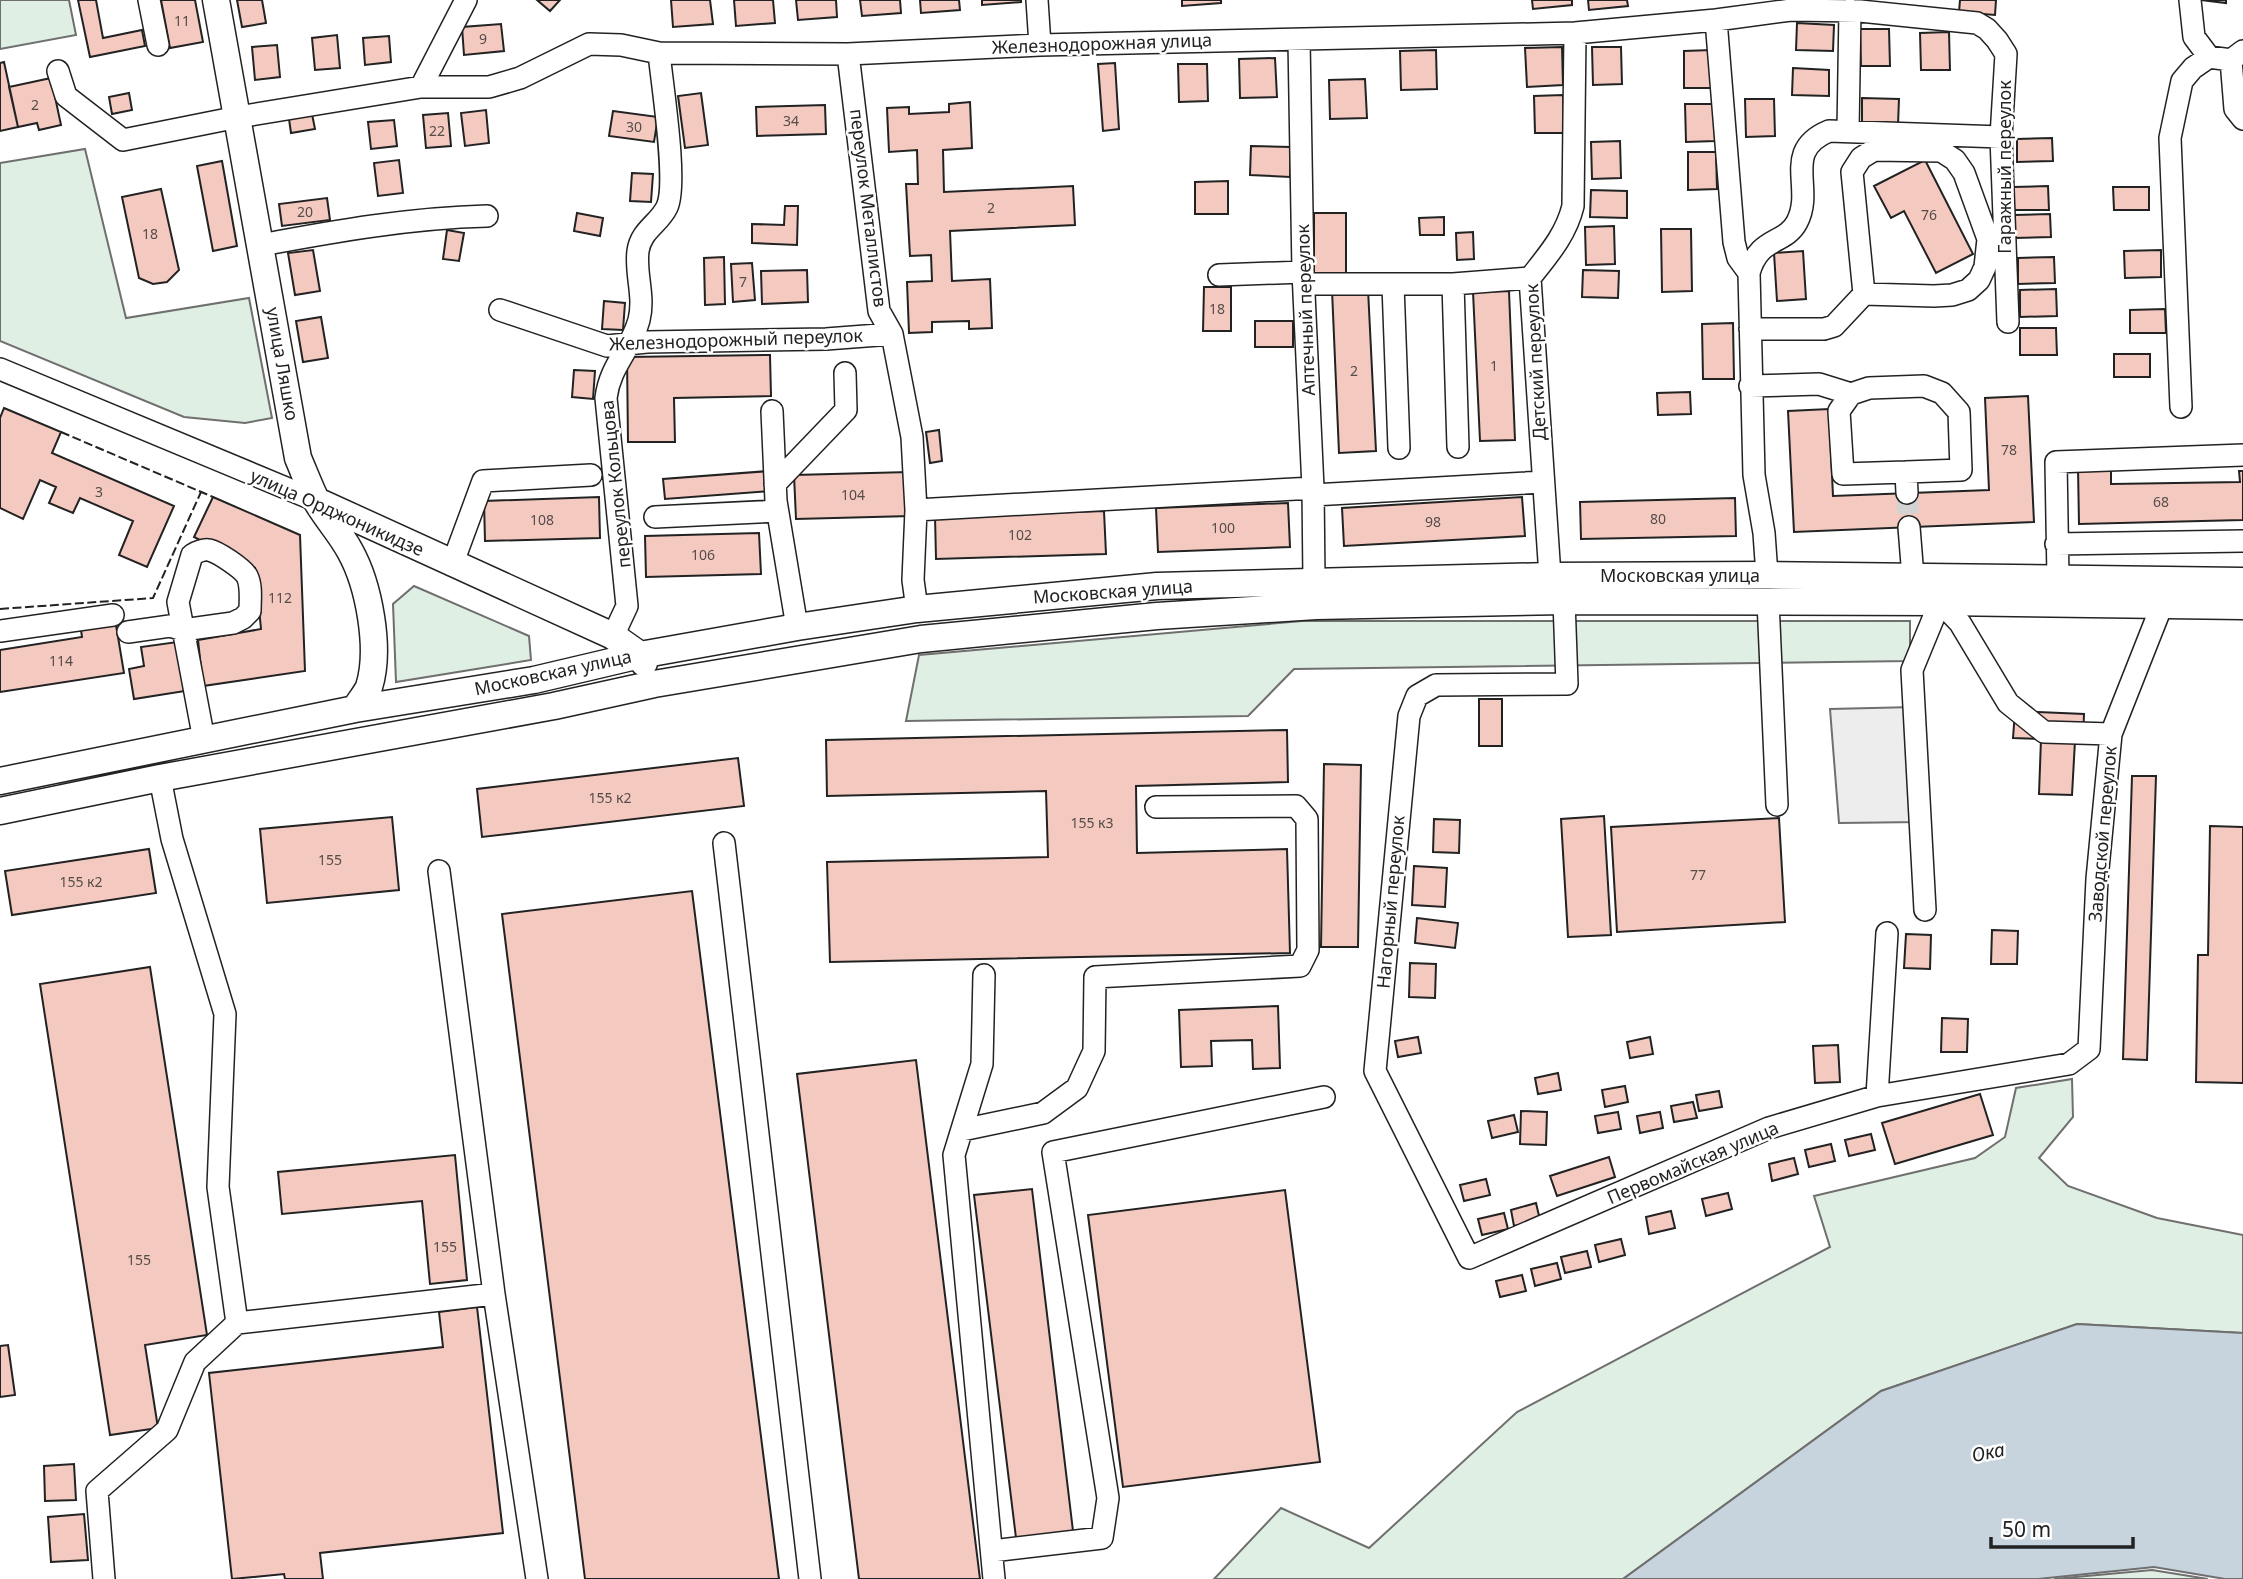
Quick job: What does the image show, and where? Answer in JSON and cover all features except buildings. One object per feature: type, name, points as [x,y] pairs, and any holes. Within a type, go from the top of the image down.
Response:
[{"type":"main road","name":"улица Ляшко","points":[[216,0],[298,458],[317,502],[350,550],[369,598],[373,664],[369,688],[355,709]]},
{"type":"main road","name":"улица Орджоникидзе","points":[[317,502],[613,636],[640,655],[654,684]]},
{"type":"main road","name":"Московская улица","points":[[0,781],[355,709],[534,680],[640,655],[797,627],[917,609],[1157,586],[1549,576],[1768,588],[1940,602],[2243,606]]},
{"type":"main road","name":"Московская улица","points":[[0,811],[160,778],[554,706],[654,684],[921,639],[1157,616],[1316,606],[1564,601],[1913,577],[2243,581]]},
{"type":"street","points":[[149,0],[158,45]]},
{"type":"street","points":[[421,87],[466,0]]},
{"type":"street","points":[[1037,0],[1040,45]]},
{"type":"street","points":[[2190,0],[2193,37],[2209,57]]},
{"type":"street","name":"Железнодорожная улица","points":[[58,71],[66,96],[123,140],[238,117],[421,87],[489,87],[520,78],[589,44],[621,45],[659,53],[848,54],[1040,45],[1575,33],[1791,10],[1850,10],[1976,23]]},
{"type":"street","points":[[1849,131],[1850,10]]},
{"type":"street","points":[[1716,20],[1734,242],[1738,258],[1749,273]]},
{"type":"street","name":"Гаражный переулок","points":[[1976,23],[1987,29],[2006,54],[2001,137],[2008,323]]},
{"type":"street","name":"Детский переулок","points":[[1549,576],[1530,278],[1558,242],[1569,223],[1573,206],[1575,33]]},
{"type":"street","name":"Аптечный переулок","points":[[1299,40],[1314,581]]},
{"type":"street","name":"переулок Кольцова","points":[[613,636],[628,606],[606,398],[613,369],[629,344],[638,322],[642,301],[638,252],[644,233],[667,208],[671,183],[659,53]]},
{"type":"street","name":"переулок Металлистов","points":[[848,54],[879,311],[892,334],[912,437],[916,510],[913,580],[917,609]]},
{"type":"street","points":[[2181,407],[2170,138],[2182,81],[2193,68],[2209,57],[2237,56],[2235,109],[2243,120]]},
{"type":"street","points":[[1777,804],[1768,588],[1764,533],[1754,475],[1749,273],[1753,258],[1763,247],[1796,225],[1802,205],[1801,161],[1808,144],[1818,135],[1829,131],[1849,131],[2001,137]]},
{"type":"street","points":[[1750,329],[1824,329],[1834,326],[1864,294],[1952,295],[1968,290],[1979,280],[1988,253],[1989,239],[1964,173],[1955,160],[1941,151],[1874,150],[1861,158],[1852,172],[1864,294]]},
{"type":"street","points":[[261,245],[358,227],[432,218],[487,216]]},
{"type":"street","points":[[1219,275],[1393,285],[1530,278]]},
{"type":"street","points":[[1453,284],[1458,447]]},
{"type":"street","points":[[1393,285],[1399,448]]},
{"type":"street","name":"Железнодорожный переулок","points":[[500,310],[607,346],[647,342],[826,339],[892,334]]},
{"type":"street","name":"улица Орджоникидзе","points":[[0,369],[317,502]]},
{"type":"street","points":[[775,484],[846,410],[845,373]]},
{"type":"street","points":[[1751,386],[1819,384],[1851,394],[1868,388],[1924,386],[1942,393],[1959,412],[1961,470],[1907,483],[1843,474],[1839,411],[1851,394]]},
{"type":"street","points":[[772,411],[777,510],[797,627]]},
{"type":"street","points":[[2058,579],[2056,462],[2243,455]]},
{"type":"street","points":[[452,565],[483,481],[591,475]]},
{"type":"street","points":[[916,510],[1543,482]]},
{"type":"street","points":[[655,517],[777,510]]},
{"type":"street","points":[[1909,527],[1913,577]]},
{"type":"street","points":[[2056,544],[2243,541]]},
{"type":"street","name":"Нагорный переулок","points":[[1401,1126],[1375,1071],[1409,716],[1417,696],[1436,685],[1567,684],[1564,601]]},
{"type":"street","points":[[1925,910],[1912,670],[1940,602],[1960,623],[2008,703],[2044,732],[2111,734]]},
{"type":"street","name":"Заводской переулок","points":[[2069,1063],[2088,1049],[2097,879],[2111,734],[2162,605]]},
{"type":"street","points":[[0,631],[113,615]]},
{"type":"street","points":[[128,632],[170,626],[183,630],[204,740]]},
{"type":"street","points":[[160,778],[172,839],[225,1014],[218,1187],[237,1323]]},
{"type":"street","points":[[962,1130],[1042,1113],[1077,1088],[1094,1051],[1095,977],[1300,966],[1308,950],[1307,819],[1296,806],[1156,807]]},
{"type":"street","points":[[724,844],[810,1579]]},
{"type":"street","points":[[439,871],[494,1294],[537,1579]]},
{"type":"street","points":[[1877,1096],[1887,933]]},
{"type":"street","points":[[984,975],[982,1063],[954,1155],[995,1579]]},
{"type":"street","name":"Первомайская улица","points":[[1401,1126],[1469,1258],[1769,1128],[1877,1096],[2069,1063]]},
{"type":"street","points":[[992,1551],[1102,1538],[1108,1498],[1053,1152],[1324,1097]]},
{"type":"street","points":[[104,1579],[97,1491],[167,1430],[195,1362],[237,1323],[494,1294]]},
{"type":"green space","points":[[0,0],[69,0],[76,35],[0,49]]},
{"type":"green space","points":[[85,149],[126,318],[249,298],[272,418],[245,423],[184,417],[0,341],[0,163]]},
{"type":"green space","points":[[414,586],[529,636],[531,660],[396,682],[393,604]]},
{"type":"green space","points":[[1302,621],[1910,621],[1910,661],[1294,669],[1248,716],[906,721],[919,655]]},
{"type":"green space","points":[[2072,1079],[2073,1117],[2039,1158],[2068,1186],[2157,1218],[2243,1235],[2243,1333],[2077,1324],[1881,1391],[1623,1579],[1214,1579],[1281,1508],[1369,1548],[1517,1412],[1830,1247],[1814,1196],[1975,1158],[2005,1137],[2016,1088]]},
{"type":"green space","points":[[2152,1570],[2208,1579],[2054,1579]]},
{"type":"shaded area","points":[[1914,707],[1920,822],[1839,823],[1830,709]]},
{"type":"water","name":"Ока","points":[[2077,1324],[2243,1333],[2243,1579],[2225,1579],[2154,1567],[2038,1579],[1623,1579],[1881,1391]]},
{"type":"tunnel","points":[[1907,493],[1909,527]]},
{"type":"fence","points":[[61,432],[213,497]]},
{"type":"fence","points":[[0,609],[153,598],[201,492]]}]
